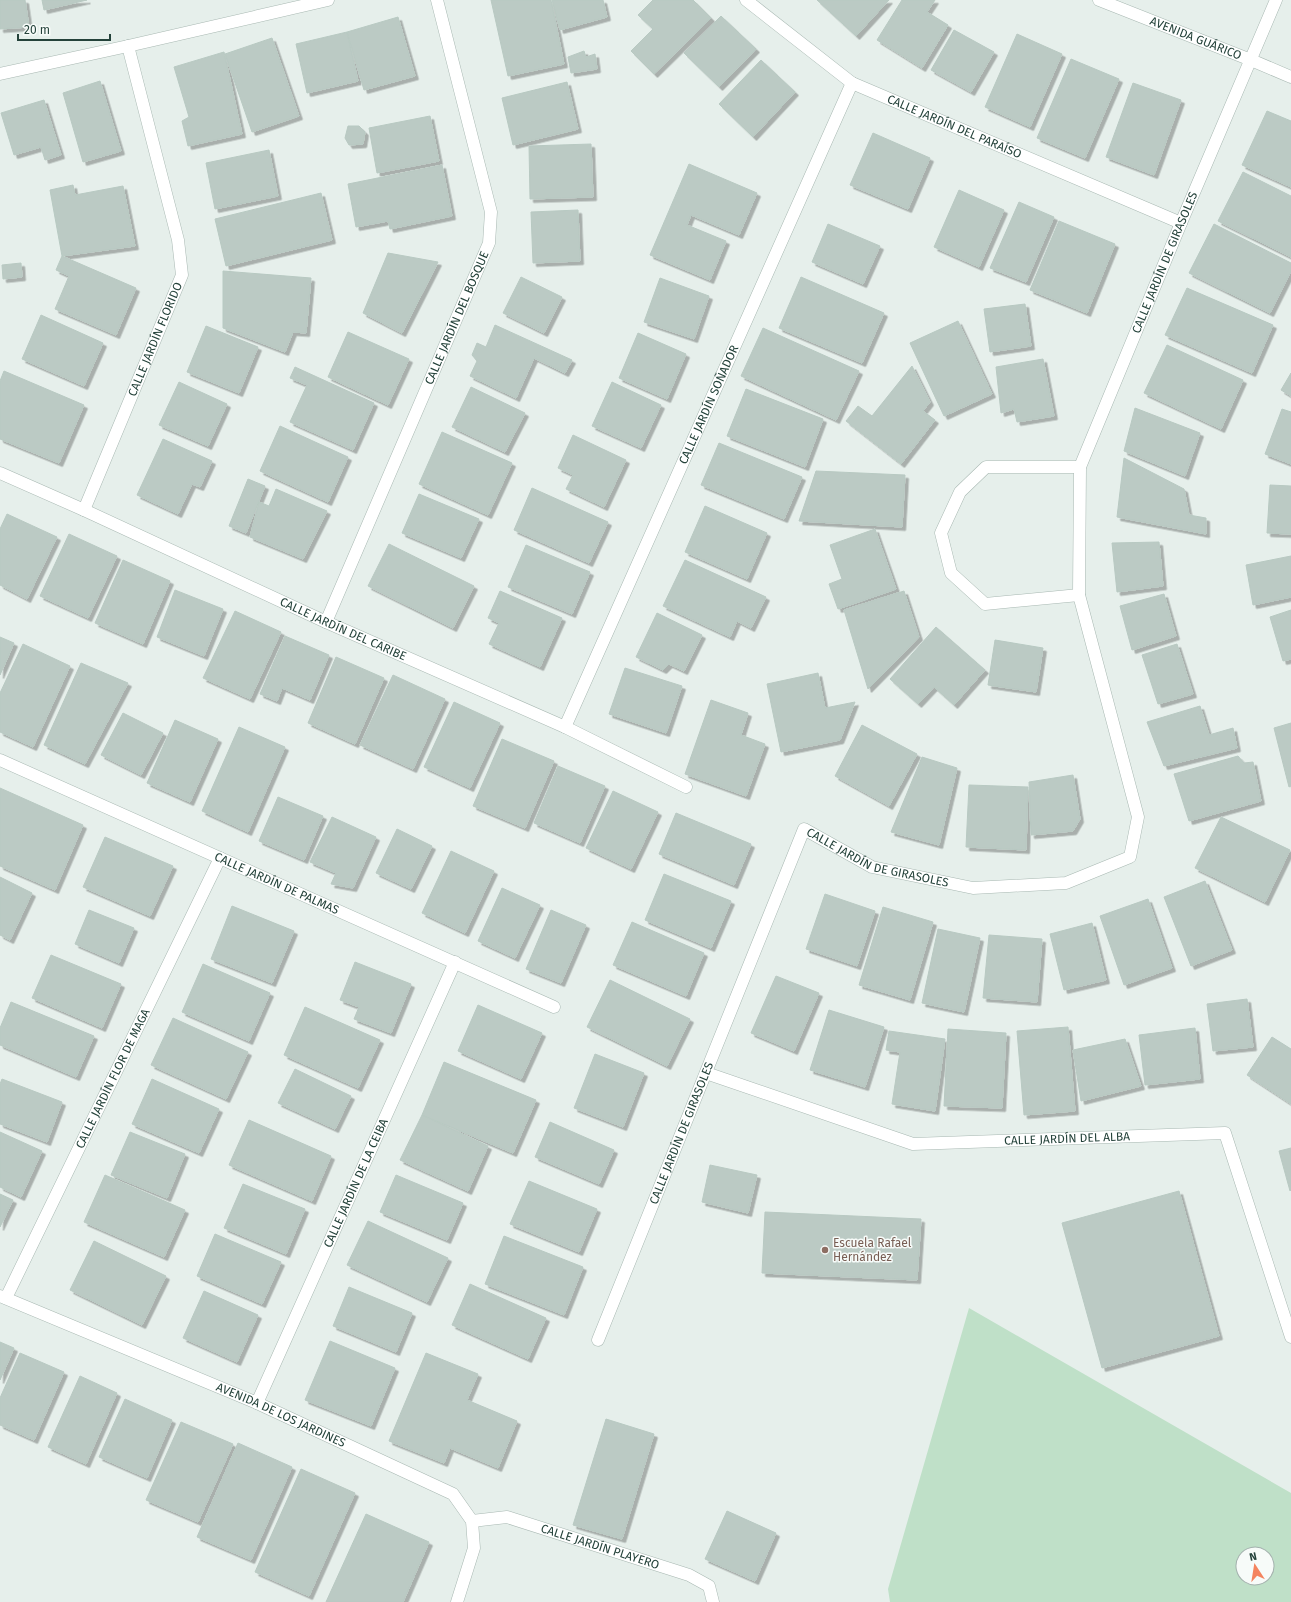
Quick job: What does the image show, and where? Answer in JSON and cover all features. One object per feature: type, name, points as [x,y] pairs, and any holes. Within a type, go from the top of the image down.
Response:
[{"type":"street","points":[[0,74],[328,0]]},
{"type":"street","name":"CALLE JARDÍN DEL BOSQUE","points":[[326,622],[489,243],[491,212],[437,0]]},
{"type":"street","name":"CALLE JARDÍN DEL PARAÍSO","points":[[746,0],[852,83],[1181,223]]},
{"type":"street","name":"AVENIDA GUÁRICO","points":[[1099,0],[1291,77]]},
{"type":"street","name":"CALLE JARDÍN DE GIRASOLES","points":[[598,1340],[804,830],[872,867],[973,888],[1066,883],[1130,857],[1138,817],[1079,595],[1080,467],[1181,223],[1276,0]]},
{"type":"street","name":"CALLE JARDÍN FLORIDO","points":[[84,510],[182,275],[178,240],[128,46]]},
{"type":"street","name":"CALLE JARDÍN SOÑADOR","points":[[566,727],[852,83]]},
{"type":"street","points":[[1079,595],[985,604],[951,573],[941,533],[960,492],[986,467],[1080,467]]},
{"type":"street","name":"CALLE JARDÍN DEL CARIBE","points":[[0,473],[84,510],[326,622],[566,727],[686,787]]},
{"type":"street","name":"CALLE JARDÍN DE PALMAS","points":[[0,760],[554,1007]]},
{"type":"street","name":"CALLE JARDÍN FLOR DE MAGA","points":[[3,1297],[220,858]]},
{"type":"street","name":"CALLE JARDÍN DE LA CEIBA","points":[[257,1403],[455,962]]},
{"type":"street","name":"CALLE JARDÍN DEL ALBA","points":[[706,1073],[913,1144],[1225,1133],[1291,1337]]},
{"type":"street","name":"AVENIDA DE LOS JARDINES","points":[[3,1297],[257,1403],[453,1494],[472,1521]]},
{"type":"street","name":"CALLE JARDÍN PLAYERO","points":[[472,1521],[507,1517],[689,1575],[709,1586],[712,1602]]},
{"type":"street","points":[[457,1602],[474,1548],[472,1521]]},
{"type":"green space","points":[[969,1308],[1291,1493],[1291,1602],[890,1602],[888,1589]]},
{"type":"building","points":[[0,0],[25,0],[29,27],[0,29]]},
{"type":"building","points":[[42,0],[87,0],[44,10]]},
{"type":"building","points":[[491,0],[551,0],[564,64],[508,76]]},
{"type":"building","points":[[552,0],[603,0],[607,17],[560,30]]},
{"type":"building","points":[[653,0],[693,0],[711,18],[654,74],[631,51],[653,29],[638,15]]},
{"type":"building","points":[[817,0],[889,0],[856,36]]},
{"type":"building","points":[[902,0],[935,0],[927,12],[948,25],[922,68],[877,40]]},
{"type":"building","points":[[721,16],[756,49],[719,87],[684,53]]},
{"type":"building","points":[[398,17],[415,76],[364,90],[347,32]]},
{"type":"building","points":[[954,30],[994,52],[971,92],[931,70]]},
{"type":"building","points":[[347,32],[358,81],[307,93],[296,44]]},
{"type":"building","points":[[1017,34],[1062,54],[1030,127],[985,107]]},
{"type":"building","points":[[272,38],[299,116],[252,132],[225,54]]},
{"type":"building","points":[[584,51],[586,57],[595,54],[597,69],[571,73],[568,57]]},
{"type":"building","points":[[224,52],[242,134],[188,146],[182,121],[189,117],[174,67]]},
{"type":"building","points":[[1071,59],[1119,79],[1085,158],[1037,138]]},
{"type":"building","points":[[761,60],[795,92],[753,137],[719,104]]},
{"type":"building","points":[[100,81],[121,151],[83,162],[63,93]]},
{"type":"building","points":[[567,82],[578,129],[513,145],[502,98]]},
{"type":"building","points":[[1133,83],[1181,100],[1154,175],[1106,157]]},
{"type":"building","points":[[44,100],[61,155],[45,160],[41,147],[14,155],[1,113]]},
{"type":"building","points":[[1267,111],[1291,121],[1291,187],[1242,165]]},
{"type":"building","points":[[430,116],[439,161],[377,173],[369,128]]},
{"type":"building","points":[[348,126],[359,126],[365,132],[363,144],[349,145],[345,138]]},
{"type":"building","points":[[873,133],[930,158],[908,209],[850,185]]},
{"type":"building","points":[[591,144],[593,197],[530,199],[529,146]]},
{"type":"building","points":[[269,150],[278,196],[215,209],[206,163]]},
{"type":"building","points":[[689,164],[757,193],[739,235],[691,215],[687,225],[726,241],[710,280],[650,255]]},
{"type":"building","points":[[442,165],[452,216],[390,229],[388,221],[356,227],[348,184]]},
{"type":"building","points":[[1243,172],[1291,196],[1291,257],[1218,221]]},
{"type":"building","points":[[73,185],[75,195],[123,186],[135,246],[62,256],[50,190]]},
{"type":"building","points":[[959,190],[1004,210],[979,267],[934,247]]},
{"type":"building","points":[[321,193],[332,240],[226,266],[215,219]]},
{"type":"building","points":[[1019,202],[1054,217],[1026,282],[990,268]]},
{"type":"building","points":[[578,210],[580,261],[533,263],[531,212]]},
{"type":"building","points":[[1059,221],[1115,244],[1087,313],[1030,290]]},
{"type":"building","points":[[828,224],[880,246],[863,284],[812,262]]},
{"type":"building","points":[[1214,224],[1291,263],[1291,271],[1270,313],[1189,273]]},
{"type":"building","points":[[388,253],[438,262],[402,333],[363,313]]},
{"type":"building","points":[[62,256],[136,288],[116,335],[55,309],[69,276],[56,270]]},
{"type":"building","points":[[21,263],[22,277],[3,279],[2,265]]},
{"type":"building","points":[[223,271],[311,278],[306,333],[293,332],[285,352],[223,328]]},
{"type":"building","points":[[521,277],[562,297],[544,333],[503,313]]},
{"type":"building","points":[[801,277],[884,313],[862,363],[779,328]]},
{"type":"building","points":[[660,278],[709,296],[694,339],[644,322]]},
{"type":"building","points":[[1187,288],[1273,325],[1252,373],[1165,335]]},
{"type":"building","points":[[1025,304],[1031,346],[990,352],[984,309]]},
{"type":"building","points":[[41,315],[103,343],[84,386],[22,359]]},
{"type":"building","points":[[958,321],[992,394],[944,416],[910,343]]},
{"type":"building","points":[[495,325],[572,360],[565,373],[534,358],[516,398],[470,376],[477,361],[472,355],[477,343],[486,347]]},
{"type":"building","points":[[206,326],[258,347],[239,393],[187,372]]},
{"type":"building","points":[[763,328],[859,371],[836,420],[741,376]]},
{"type":"building","points":[[348,332],[409,359],[388,405],[328,377]]},
{"type":"building","points":[[638,333],[686,354],[667,399],[619,378]]},
{"type":"building","points":[[1167,345],[1243,380],[1221,429],[1144,393]]},
{"type":"building","points":[[1043,359],[1054,416],[1017,422],[1014,409],[1001,413],[996,367]]},
{"type":"building","points":[[912,366],[930,402],[923,411],[935,420],[901,464],[846,421],[858,406],[872,416]]},
{"type":"building","points":[[295,367],[374,403],[353,450],[290,422],[307,385],[290,378]]},
{"type":"building","points":[[4,371],[84,405],[59,463],[0,439],[0,381]]},
{"type":"building","points":[[1291,373],[1291,396],[1281,390]]},
{"type":"building","points":[[179,382],[227,404],[208,446],[159,425]]},
{"type":"building","points":[[612,382],[661,405],[641,448],[592,426]]},
{"type":"building","points":[[471,387],[525,413],[505,452],[452,427]]},
{"type":"building","points":[[746,389],[823,419],[805,467],[727,436]]},
{"type":"building","points":[[1135,408],[1200,433],[1185,476],[1124,451]]},
{"type":"building","points":[[1282,409],[1291,412],[1291,464],[1265,454]]},
{"type":"building","points":[[280,426],[348,457],[328,502],[260,471]]},
{"type":"building","points":[[442,432],[512,463],[488,515],[419,484]]},
{"type":"building","points":[[573,435],[626,460],[604,507],[566,489],[573,475],[558,468]]},
{"type":"building","points":[[163,439],[212,461],[200,487],[192,484],[178,514],[137,495]]},
{"type":"building","points":[[719,443],[802,477],[784,519],[701,485]]},
{"type":"building","points":[[1124,458],[1184,489],[1189,515],[1206,518],[1206,534],[1117,517]]},
{"type":"building","points":[[816,471],[905,475],[902,527],[799,521]]},
{"type":"building","points":[[248,479],[265,486],[246,533],[229,526]]},
{"type":"building","points":[[1270,485],[1291,486],[1291,534],[1267,533]]},
{"type":"building","points":[[532,488],[608,522],[589,563],[514,530]]},
{"type":"building","points":[[276,489],[327,511],[303,559],[250,537],[259,502],[269,506]]},
{"type":"building","points":[[419,494],[479,519],[461,558],[402,533]]},
{"type":"building","points":[[705,506],[767,533],[747,579],[685,552]]},
{"type":"building","points":[[7,514],[57,537],[27,599],[0,585],[0,529]]},
{"type":"building","points":[[875,529],[896,589],[838,609],[829,584],[842,579],[830,545]]},
{"type":"building","points":[[69,534],[117,556],[88,618],[40,596]]},
{"type":"building","points":[[1159,542],[1163,586],[1117,592],[1112,543]]},
{"type":"building","points":[[389,544],[474,586],[453,628],[368,586]]},
{"type":"building","points":[[526,545],[590,572],[572,614],[508,587]]},
{"type":"building","points":[[1291,556],[1291,597],[1253,605],[1246,565]]},
{"type":"building","points":[[123,560],[170,581],[143,644],[95,623]]},
{"type":"building","points":[[685,560],[766,597],[751,628],[737,621],[730,637],[663,606]]},
{"type":"building","points":[[175,590],[223,609],[204,656],[157,637]]},
{"type":"building","points":[[500,591],[562,618],[540,667],[489,644],[499,623],[488,618]]},
{"type":"building","points":[[904,591],[919,637],[868,689],[844,610]]},
{"type":"building","points":[[1164,594],[1176,636],[1132,650],[1120,606]]},
{"type":"building","points":[[1291,610],[1291,659],[1283,661],[1270,617]]},
{"type":"building","points":[[235,611],[281,632],[250,699],[203,678]]},
{"type":"building","points":[[657,613],[702,635],[684,671],[669,664],[663,670],[636,657]]},
{"type":"building","points":[[936,627],[985,670],[954,705],[934,687],[918,704],[890,679]]},
{"type":"building","points":[[285,636],[329,655],[310,700],[282,688],[277,701],[260,694]]},
{"type":"building","points":[[0,637],[14,643],[0,675]]},
{"type":"building","points":[[995,640],[1043,648],[1036,692],[988,685]]},
{"type":"building","points":[[23,644],[70,666],[33,747],[0,732],[0,693]]},
{"type":"building","points":[[1177,644],[1193,694],[1158,704],[1142,655]]},
{"type":"building","points":[[336,657],[384,678],[355,744],[308,723]]},
{"type":"building","points":[[81,663],[128,683],[85,764],[44,745]]},
{"type":"building","points":[[625,668],[682,686],[666,733],[609,714]]},
{"type":"building","points":[[818,673],[825,708],[855,702],[840,740],[781,752],[767,684]]},
{"type":"building","points":[[393,675],[445,699],[413,769],[360,745]]},
{"type":"building","points":[[711,700],[748,713],[741,735],[765,744],[746,796],[685,774]]},
{"type":"building","points":[[454,702],[500,723],[470,788],[424,767]]},
{"type":"building","points":[[1200,706],[1209,735],[1233,728],[1237,748],[1164,766],[1147,722]]},
{"type":"building","points":[[123,713],[163,733],[141,775],[101,755]]},
{"type":"building","points":[[175,720],[218,739],[190,802],[147,783]]},
{"type":"building","points":[[1291,723],[1291,786],[1289,787],[1274,728]]},
{"type":"building","points":[[862,725],[917,754],[889,806],[835,776]]},
{"type":"building","points":[[239,727],[285,747],[248,832],[202,811]]},
{"type":"building","points":[[502,739],[554,761],[525,828],[473,806]]},
{"type":"building","points":[[1238,756],[1244,763],[1253,762],[1261,801],[1189,821],[1174,774]]},
{"type":"building","points":[[922,757],[957,768],[939,845],[891,832]]},
{"type":"building","points":[[558,766],[605,786],[580,843],[534,823]]},
{"type":"building","points":[[1073,775],[1080,819],[1073,831],[1031,835],[1029,782]]},
{"type":"building","points":[[969,785],[1028,787],[1026,850],[966,847]]},
{"type":"building","points":[[0,788],[83,825],[55,890],[0,866]]},
{"type":"building","points":[[613,791],[658,812],[631,869],[586,848]]},
{"type":"building","points":[[278,797],[323,816],[304,860],[259,841]]},
{"type":"building","points":[[676,813],[751,844],[734,885],[659,854]]},
{"type":"building","points":[[332,817],[376,837],[353,888],[331,884],[336,873],[310,862]]},
{"type":"building","points":[[1221,817],[1290,850],[1265,902],[1195,868]]},
{"type":"building","points":[[397,829],[432,846],[411,889],[376,873]]},
{"type":"building","points":[[105,837],[173,866],[150,916],[83,887]]},
{"type":"building","points":[[451,851],[494,871],[465,933],[422,913]]},
{"type":"building","points":[[664,874],[731,901],[711,948],[645,920]]},
{"type":"building","points":[[0,877],[32,893],[10,940],[0,935]]},
{"type":"building","points":[[1205,881],[1232,950],[1191,966],[1164,897]]},
{"type":"building","points":[[502,888],[540,905],[515,958],[478,941]]},
{"type":"building","points":[[825,894],[875,911],[857,966],[806,949]]},
{"type":"building","points":[[1148,899],[1172,968],[1124,985],[1100,916]]},
{"type":"building","points":[[232,906],[294,931],[272,983],[211,959]]},
{"type":"building","points":[[883,907],[933,922],[910,1000],[859,985]]},
{"type":"building","points":[[89,910],[134,928],[119,963],[75,944]]},
{"type":"building","points":[[551,910],[586,925],[561,983],[526,969]]},
{"type":"building","points":[[632,922],[704,953],[686,996],[613,965]]},
{"type":"building","points":[[1092,923],[1106,980],[1064,990],[1050,934]]},
{"type":"building","points":[[938,929],[980,938],[964,1012],[922,1003]]},
{"type":"building","points":[[989,935],[1042,939],[1037,1002],[983,998]]},
{"type":"building","points":[[51,955],[121,984],[102,1028],[32,998]]},
{"type":"building","points":[[355,962],[411,984],[391,1033],[354,1019],[359,1007],[340,1000]]},
{"type":"building","points":[[203,964],[270,993],[249,1041],[182,1012]]},
{"type":"building","points":[[776,976],[819,993],[794,1051],[751,1033]]},
{"type":"building","points":[[610,980],[690,1019],[667,1066],[587,1027]]},
{"type":"building","points":[[1247,999],[1253,1047],[1213,1051],[1207,1004]]},
{"type":"building","points":[[11,1002],[94,1036],[76,1077],[0,1045],[0,1028]]},
{"type":"building","points":[[478,1005],[542,1033],[521,1079],[458,1051]]},
{"type":"building","points":[[305,1007],[380,1040],[358,1088],[284,1055]]},
{"type":"building","points":[[829,1010],[884,1027],[865,1087],[810,1070]]},
{"type":"building","points":[[173,1018],[248,1052],[226,1099],[151,1065]]},
{"type":"building","points":[[1068,1027],[1075,1111],[1024,1115],[1017,1031]]},
{"type":"building","points":[[1195,1028],[1200,1079],[1145,1085],[1139,1035]]},
{"type":"building","points":[[948,1029],[1006,1033],[1002,1108],[944,1106]]},
{"type":"building","points":[[889,1031],[945,1039],[935,1111],[892,1104],[900,1052],[886,1050]]},
{"type":"building","points":[[1272,1037],[1291,1049],[1291,1104],[1247,1075]]},
{"type":"building","points":[[1125,1039],[1141,1086],[1081,1101],[1073,1050]]},
{"type":"building","points":[[595,1054],[644,1073],[623,1127],[574,1108]]},
{"type":"building","points":[[444,1062],[536,1100],[513,1153],[422,1115]]},
{"type":"building","points":[[295,1069],[351,1096],[335,1129],[278,1103]]},
{"type":"building","points":[[2,1079],[62,1102],[47,1142],[0,1124],[0,1084]]},
{"type":"building","points":[[152,1079],[219,1109],[199,1153],[132,1124]]},
{"type":"building","points":[[422,1115],[488,1146],[468,1191],[400,1160]]},
{"type":"building","points":[[249,1120],[331,1156],[312,1201],[229,1165]]},
{"type":"building","points":[[550,1122],[614,1150],[599,1184],[535,1157]]},
{"type":"building","points":[[0,1132],[42,1151],[21,1197],[0,1187]]},
{"type":"building","points":[[130,1132],[185,1154],[167,1198],[111,1175]]},
{"type":"building","points":[[1291,1148],[1291,1190],[1290,1191],[1279,1151]]},
{"type":"building","points":[[710,1165],[757,1175],[748,1213],[702,1202]]},
{"type":"building","points":[[105,1175],[185,1210],[164,1257],[84,1222]]},
{"type":"building","points":[[396,1175],[463,1203],[447,1240],[380,1212]]},
{"type":"building","points":[[529,1181],[597,1209],[579,1252],[510,1224]]},
{"type":"building","points":[[243,1184],[305,1209],[286,1254],[224,1228]]},
{"type":"building","points":[[1179,1191],[1219,1336],[1102,1368],[1062,1223]]},
{"type":"building","points":[[0,1194],[13,1200],[0,1227]]},
{"type":"building","points":[[765,1212],[921,1219],[917,1280],[762,1273]]},
{"type":"building","points":[[368,1221],[448,1258],[427,1302],[347,1265]]},
{"type":"building","points":[[215,1234],[281,1262],[262,1304],[197,1276]]},
{"type":"building","points":[[504,1236],[583,1267],[564,1315],[485,1284]]},
{"type":"building","points":[[94,1241],[166,1276],[142,1325],[70,1290]]},
{"type":"building","points":[[470,1284],[546,1318],[528,1359],[452,1325]]},
{"type":"building","points":[[349,1287],[412,1313],[396,1352],[333,1326]]},
{"type":"building","points":[[204,1291],[258,1315],[237,1362],[183,1338]]},
{"type":"building","points":[[330,1341],[395,1368],[371,1426],[305,1400]]},
{"type":"building","points":[[0,1342],[14,1348],[0,1380]]},
{"type":"building","points":[[20,1353],[64,1372],[34,1440],[0,1425],[0,1398]]},
{"type":"building","points":[[426,1353],[478,1374],[467,1400],[517,1421],[498,1468],[450,1448],[444,1463],[389,1441]]},
{"type":"building","points":[[80,1376],[117,1393],[86,1464],[48,1447]]},
{"type":"building","points":[[125,1399],[172,1420],[147,1478],[99,1457]]},
{"type":"building","points":[[606,1419],[654,1434],[622,1539],[573,1525]]},
{"type":"building","points":[[181,1422],[233,1444],[198,1522],[146,1500]]},
{"type":"building","points":[[238,1443],[292,1467],[251,1560],[197,1537]]},
{"type":"building","points":[[301,1469],[355,1493],[309,1596],[255,1572]]},
{"type":"building","points":[[727,1511],[776,1533],[755,1581],[705,1559]]},
{"type":"building","points":[[366,1514],[429,1542],[403,1602],[326,1602]]},
{"type":"place","name":"Escuela Rafael Hernández","points":[[825,1250]]}]
